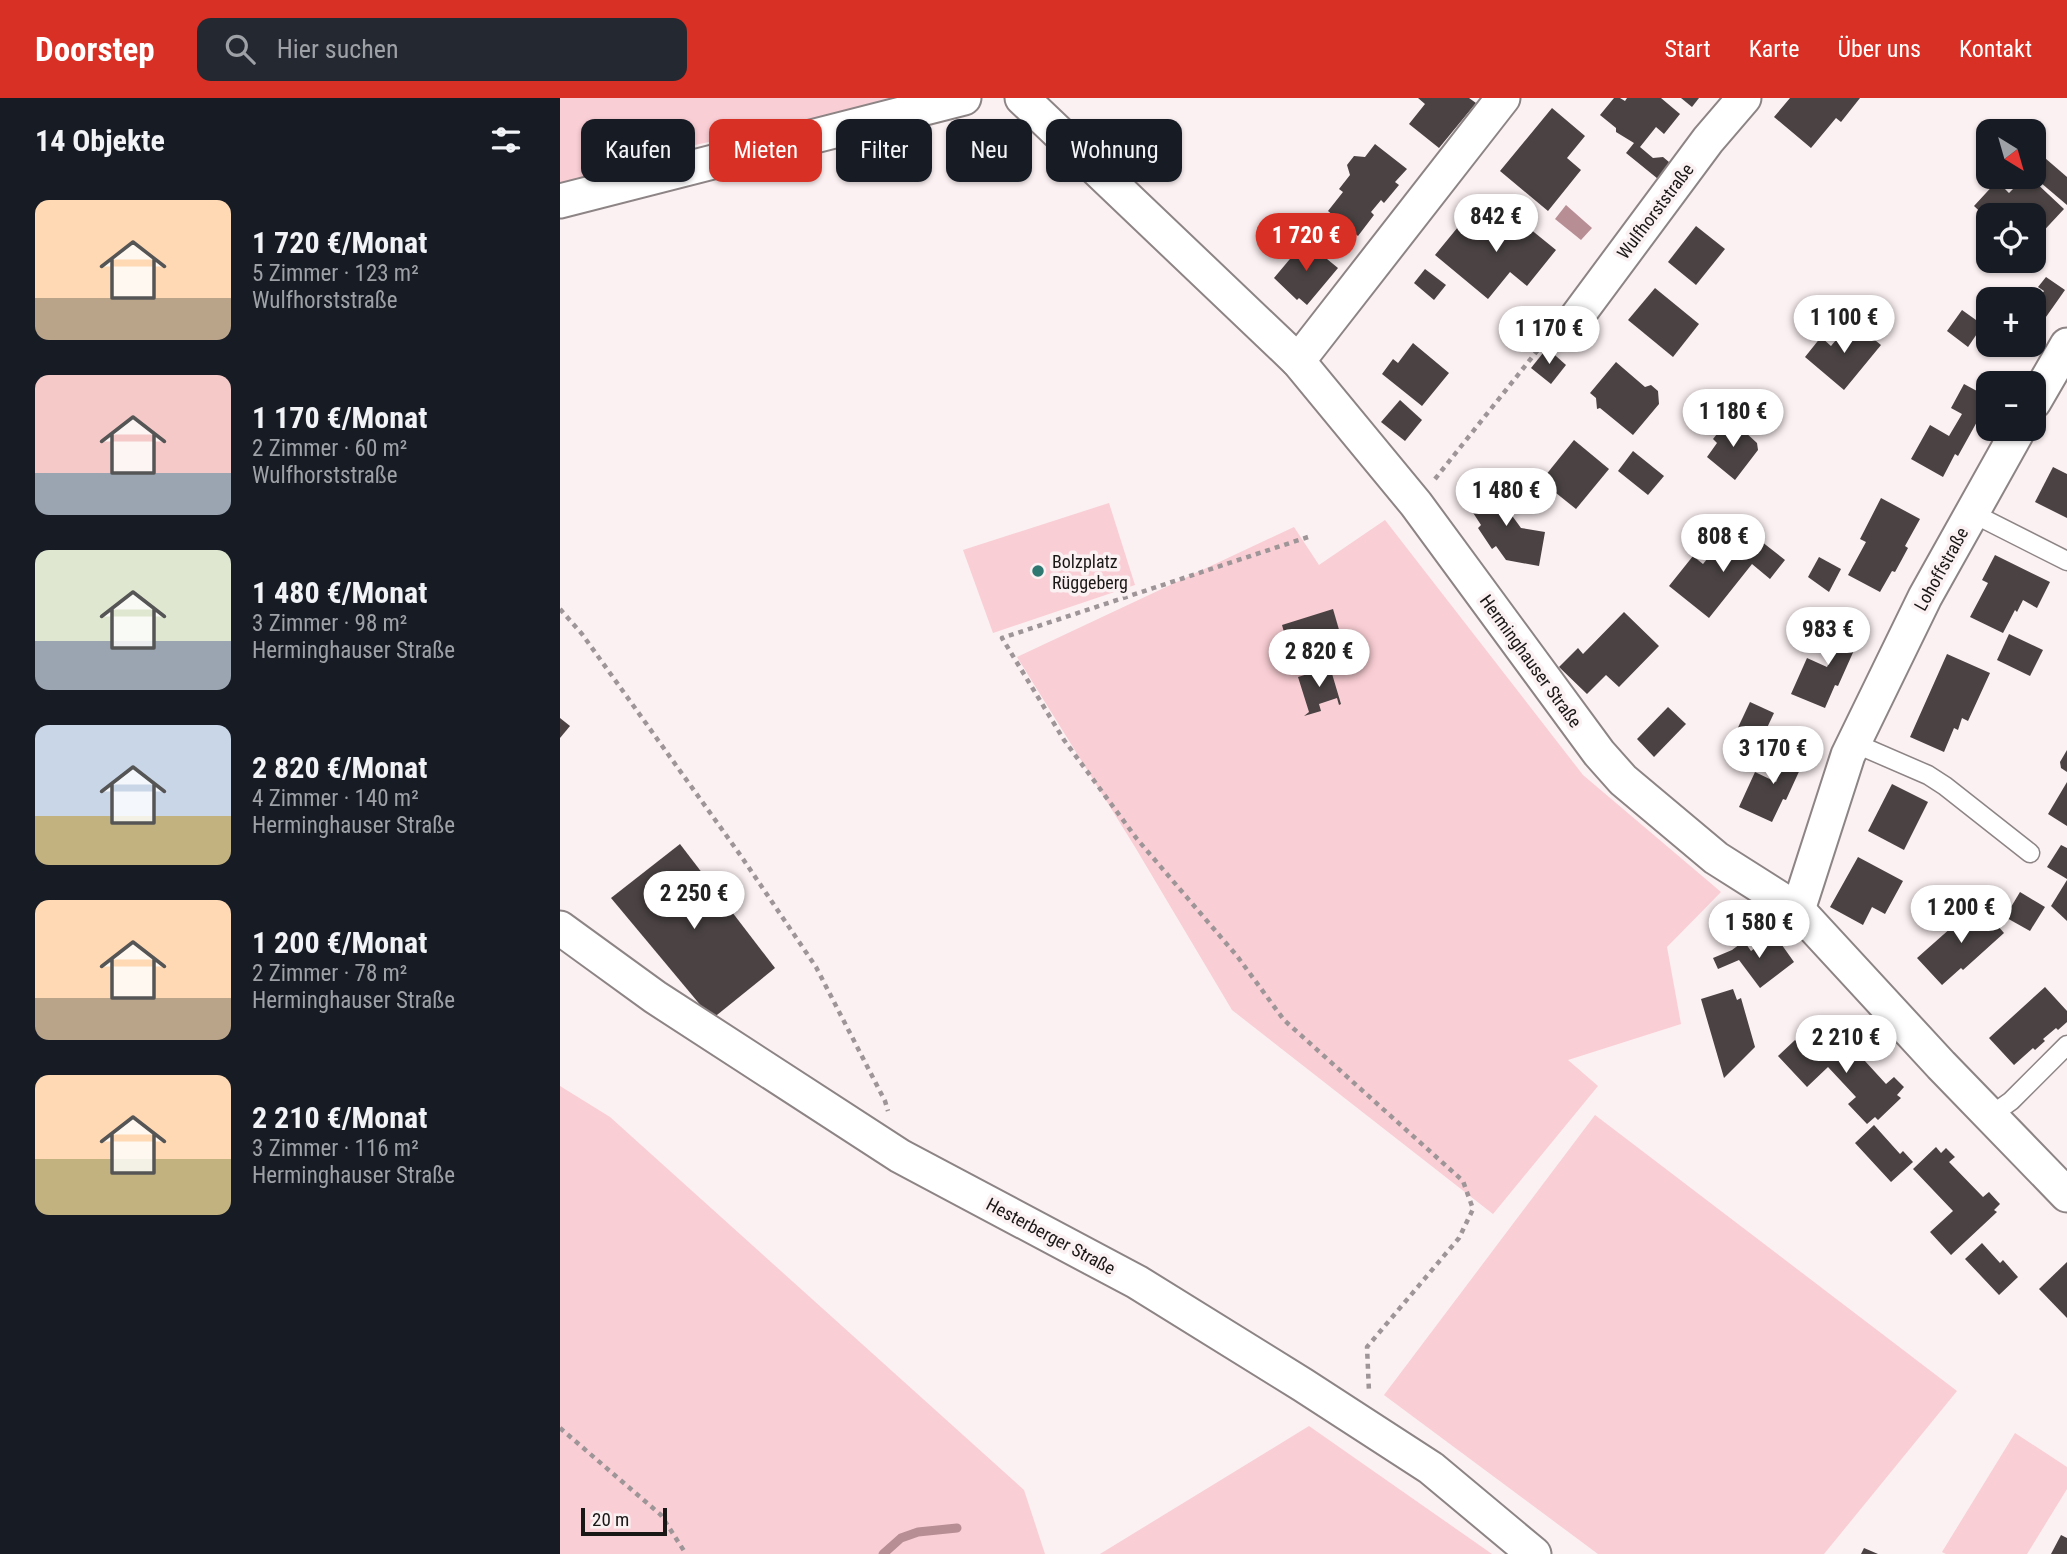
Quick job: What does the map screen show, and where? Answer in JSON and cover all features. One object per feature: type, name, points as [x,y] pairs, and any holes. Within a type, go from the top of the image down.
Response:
[{"type":"street","points":[[560,201],[964,98]]},
{"type":"street","name":"Herminghauser Straße","points":[[1022,98],[1298,361],[1416,504],[1591,743],[1623,780],[1716,858],[1798,910],[2067,1195]]},
{"type":"street","points":[[1298,361],[1503,98]]},
{"type":"street","name":"Wulfhorststraße","points":[[1570,326],[1708,140],[1744,98]]},
{"type":"street","points":[[2046,381],[2067,345]]},
{"type":"street","name":"Lohoffstraße","points":[[1798,910],[1854,743],[1925,597],[2012,441]]},
{"type":"street","name":"Hesterberger Straße","points":[[560,928],[655,997],[900,1156],[1137,1282],[1372,1429],[1431,1468],[1534,1554]]},
{"type":"lane","points":[[1972,513],[2067,561]]},
{"type":"lane","points":[[1854,743],[1937,780],[2030,853]]},
{"type":"lane","points":[[1990,1116],[2011,1101],[2067,1045]]},
{"type":"path","points":[[1416,504],[1549,337],[1570,326]]},
{"type":"path","points":[[1308,537],[1002,638],[1064,740],[1137,839],[1237,956],[1284,1020],[1462,1181],[1473,1209],[1459,1238],[1367,1347],[1372,1429]]},
{"type":"path","points":[[560,609],[582,634],[741,856],[816,967],[885,1101],[900,1156]]},
{"type":"path","points":[[560,1428],[661,1515],[686,1554]]},
{"type":"shaded area","points":[[560,98],[903,98],[810,119],[709,119],[709,142],[695,145],[695,119],[581,119],[581,179],[560,186]]},
{"type":"shaded area","points":[[1566,205],[1592,228],[1581,240],[1555,219]]},
{"type":"shaded area","name":"Bolzplatz Rüggeberg","points":[[1109,503],[1135,585],[993,633],[963,550]]},
{"type":"shaded area","points":[[1385,520],[1583,775],[1721,892],[1667,947],[1681,1024],[1568,1060],[1598,1086],[1493,1214],[1232,1010],[1017,657],[1294,527],[1319,565]]},
{"type":"shaded area","points":[[560,1086],[610,1117],[1024,1490],[1045,1554],[560,1554]]},
{"type":"shaded area","points":[[1595,1115],[1957,1391],[1824,1554],[1598,1554],[1384,1395]]},
{"type":"shaded area","points":[[1309,1426],[1492,1554],[1100,1554]]},
{"type":"shaded area","points":[[2015,1433],[2067,1467],[2067,1489],[2027,1554],[1942,1552]]},
{"type":"building","points":[[1418,98],[1469,98],[1476,103],[1439,148],[1409,124],[1425,104]]},
{"type":"building","points":[[1614,98],[1625,101],[1627,98],[1661,98],[1680,114],[1664,134],[1656,127],[1640,147],[1653,158],[1663,157],[1675,167],[1663,183],[1626,153],[1634,143],[1616,132],[1616,128],[1600,115]]},
{"type":"building","points":[[1681,98],[1699,98],[1692,107]]},
{"type":"building","points":[[1790,98],[1860,98],[1841,122],[1836,118],[1811,148],[1774,117]]},
{"type":"building","points":[[1552,108],[1585,136],[1567,158],[1581,170],[1548,211],[1500,171]]},
{"type":"building","points":[[1375,144],[1407,169],[1395,182],[1399,185],[1384,203],[1381,200],[1371,212],[1374,215],[1358,236],[1328,211],[1343,192],[1339,189],[1350,175],[1347,165],[1354,156],[1365,157]]},
{"type":"building","points":[[2046,159],[2067,177],[2067,205],[2046,187]]},
{"type":"building","points":[[1990,189],[2005,189],[2009,193],[2013,189],[2043,189],[2064,209],[2046,228],[2046,203],[1977,203]]},
{"type":"building","points":[[1503,207],[1556,250],[1527,286],[1510,272],[1488,299],[1435,255],[1458,227],[1476,240]]},
{"type":"building","points":[[1696,226],[1725,249],[1696,285],[1668,262]]},
{"type":"building","points":[[1305,241],[1338,268],[1307,305],[1299,298],[1297,300],[1274,278]]},
{"type":"building","points":[[1425,269],[1446,285],[1434,300],[1414,283]]},
{"type":"building","points":[[2046,277],[2065,290],[2046,317],[2046,287],[2038,287]]},
{"type":"building","points":[[1655,288],[1699,324],[1673,357],[1628,320]]},
{"type":"building","points":[[1962,310],[1976,320],[1976,335],[1968,347],[1947,331]]},
{"type":"building","points":[[1852,321],[1881,345],[1844,390],[1805,357],[1821,337],[1831,346]]},
{"type":"building","points":[[1413,343],[1449,373],[1422,406],[1382,374],[1393,359],[1398,363]]},
{"type":"building","points":[[1547,348],[1566,365],[1551,384],[1531,368]]},
{"type":"building","points":[[1616,362],[1645,387],[1651,385],[1658,391],[1659,404],[1633,435],[1600,408],[1597,409],[1596,398],[1590,393]]},
{"type":"building","points":[[1964,384],[1976,390],[1976,424],[1943,477],[1911,459],[1930,425],[1949,436],[1962,414],[1951,408]]},
{"type":"building","points":[[1400,400],[1422,420],[1405,441],[1381,422]]},
{"type":"building","points":[[1735,419],[1757,443],[1758,450],[1735,480],[1707,457],[1717,443],[1713,439],[1728,420]]},
{"type":"building","points":[[1574,440],[1609,469],[1576,509],[1541,481]]},
{"type":"building","points":[[1633,451],[1664,476],[1648,495],[1618,471]]},
{"type":"building","points":[[2053,467],[2067,474],[2067,518],[2035,502]]},
{"type":"building","points":[[1500,483],[1513,501],[1505,506],[1521,528],[1545,532],[1539,566],[1506,560],[1496,546],[1492,549],[1478,528],[1481,525],[1468,505]]},
{"type":"building","points":[[1881,498],[1920,519],[1895,572],[1892,571],[1880,592],[1848,575],[1866,542],[1860,539]]},
{"type":"building","points":[[1744,536],[1753,543],[1757,538],[1785,560],[1770,579],[1752,564],[1709,618],[1669,586],[1693,556],[1703,564],[1716,548],[1727,557]]},
{"type":"building","points":[[1995,555],[2050,582],[2037,608],[2023,600],[2003,633],[1970,617],[1988,583],[1982,580]]},
{"type":"building","points":[[1819,557],[1841,569],[1829,592],[1808,577]]},
{"type":"building","points":[[1333,609],[1342,640],[1291,657],[1282,625]]},
{"type":"building","points":[[1624,612],[1659,646],[1619,687],[1606,675],[1587,694],[1559,667],[1578,648],[1583,654]]},
{"type":"building","points":[[1842,619],[1864,628],[1825,708],[1791,694],[1807,658],[1827,667],[1838,644],[1832,641]]},
{"type":"building","points":[[2009,634],[2043,650],[2030,676],[1997,660]]},
{"type":"building","points":[[1947,654],[1990,673],[1968,721],[1962,718],[1958,730],[1954,728],[1944,752],[1910,737]]},
{"type":"building","points":[[1330,667],[1341,704],[1339,705],[1337,698],[1319,704],[1321,711],[1304,716],[1309,712],[1298,677]]},
{"type":"building","points":[[1750,702],[1774,713],[1758,747],[1734,736]]},
{"type":"building","points":[[1668,707],[1686,724],[1654,757],[1637,739]]},
{"type":"building","points":[[560,718],[570,726],[560,738]]},
{"type":"building","points":[[1786,744],[1807,754],[1786,800],[1783,799],[1772,822],[1739,807],[1755,772],[1776,782],[1786,758],[1780,755]]},
{"type":"building","points":[[2067,750],[2067,772],[2061,768],[2060,762]]},
{"type":"building","points":[[2067,782],[2067,826],[2048,814]]},
{"type":"building","points":[[1892,784],[1928,802],[1904,850],[1868,831]]},
{"type":"building","points":[[680,844],[775,968],[712,1019],[611,898]]},
{"type":"building","points":[[2061,845],[2067,848],[2067,879],[2047,867]]},
{"type":"building","points":[[1858,857],[1903,881],[1885,914],[1872,907],[1863,925],[1830,907]]},
{"type":"building","points":[[2067,880],[2067,921],[2051,906]]},
{"type":"building","points":[[2020,892],[2045,907],[2030,931],[2005,917]]},
{"type":"building","points":[[1970,911],[1985,911],[2004,933],[1942,985],[1917,958]]},
{"type":"building","points":[[1774,934],[1794,962],[1760,988],[1739,960],[1718,969],[1713,958],[1732,950],[1744,941],[1751,951]]},
{"type":"building","points":[[2045,987],[2067,1011],[2067,1022],[2058,1030],[2056,1028],[2035,1050],[2033,1048],[2014,1065],[1989,1038]]},
{"type":"building","points":[[1733,989],[1737,1000],[1741,998],[1755,1047],[1724,1078],[1701,999]]},
{"type":"building","points":[[1846,1028],[1860,1043],[1854,1049],[1886,1084],[1894,1077],[1904,1087],[1897,1095],[1901,1098],[1878,1120],[1875,1117],[1867,1124],[1848,1104],[1856,1097],[1828,1067],[1807,1087],[1778,1056],[1795,1040],[1813,1059]]},
{"type":"building","points":[[1874,1125],[1900,1154],[1903,1151],[1913,1162],[1891,1182],[1855,1143]]},
{"type":"building","points":[[1936,1147],[1941,1153],[1946,1148],[1955,1157],[1949,1162],[1983,1197],[1989,1192],[2000,1204],[1994,1210],[1997,1212],[1951,1255],[1930,1232],[1953,1211],[1913,1169]]},
{"type":"building","points":[[1982,1243],[2000,1263],[2003,1260],[2018,1277],[1999,1295],[1965,1259]]},
{"type":"building","points":[[2067,1262],[2067,1318],[2039,1289]]},
{"type":"building","points":[[2061,1535],[2067,1538],[2067,1554],[2051,1554]]},
{"type":"building","points":[[1864,1548],[1878,1554],[1861,1554]]},
{"type":"waterway","points":[[883,1554],[901,1538],[918,1532],[957,1528]]},
{"type":"place","name":"Bolzplatz Rüggeberg","points":[[1038,571]]}]
